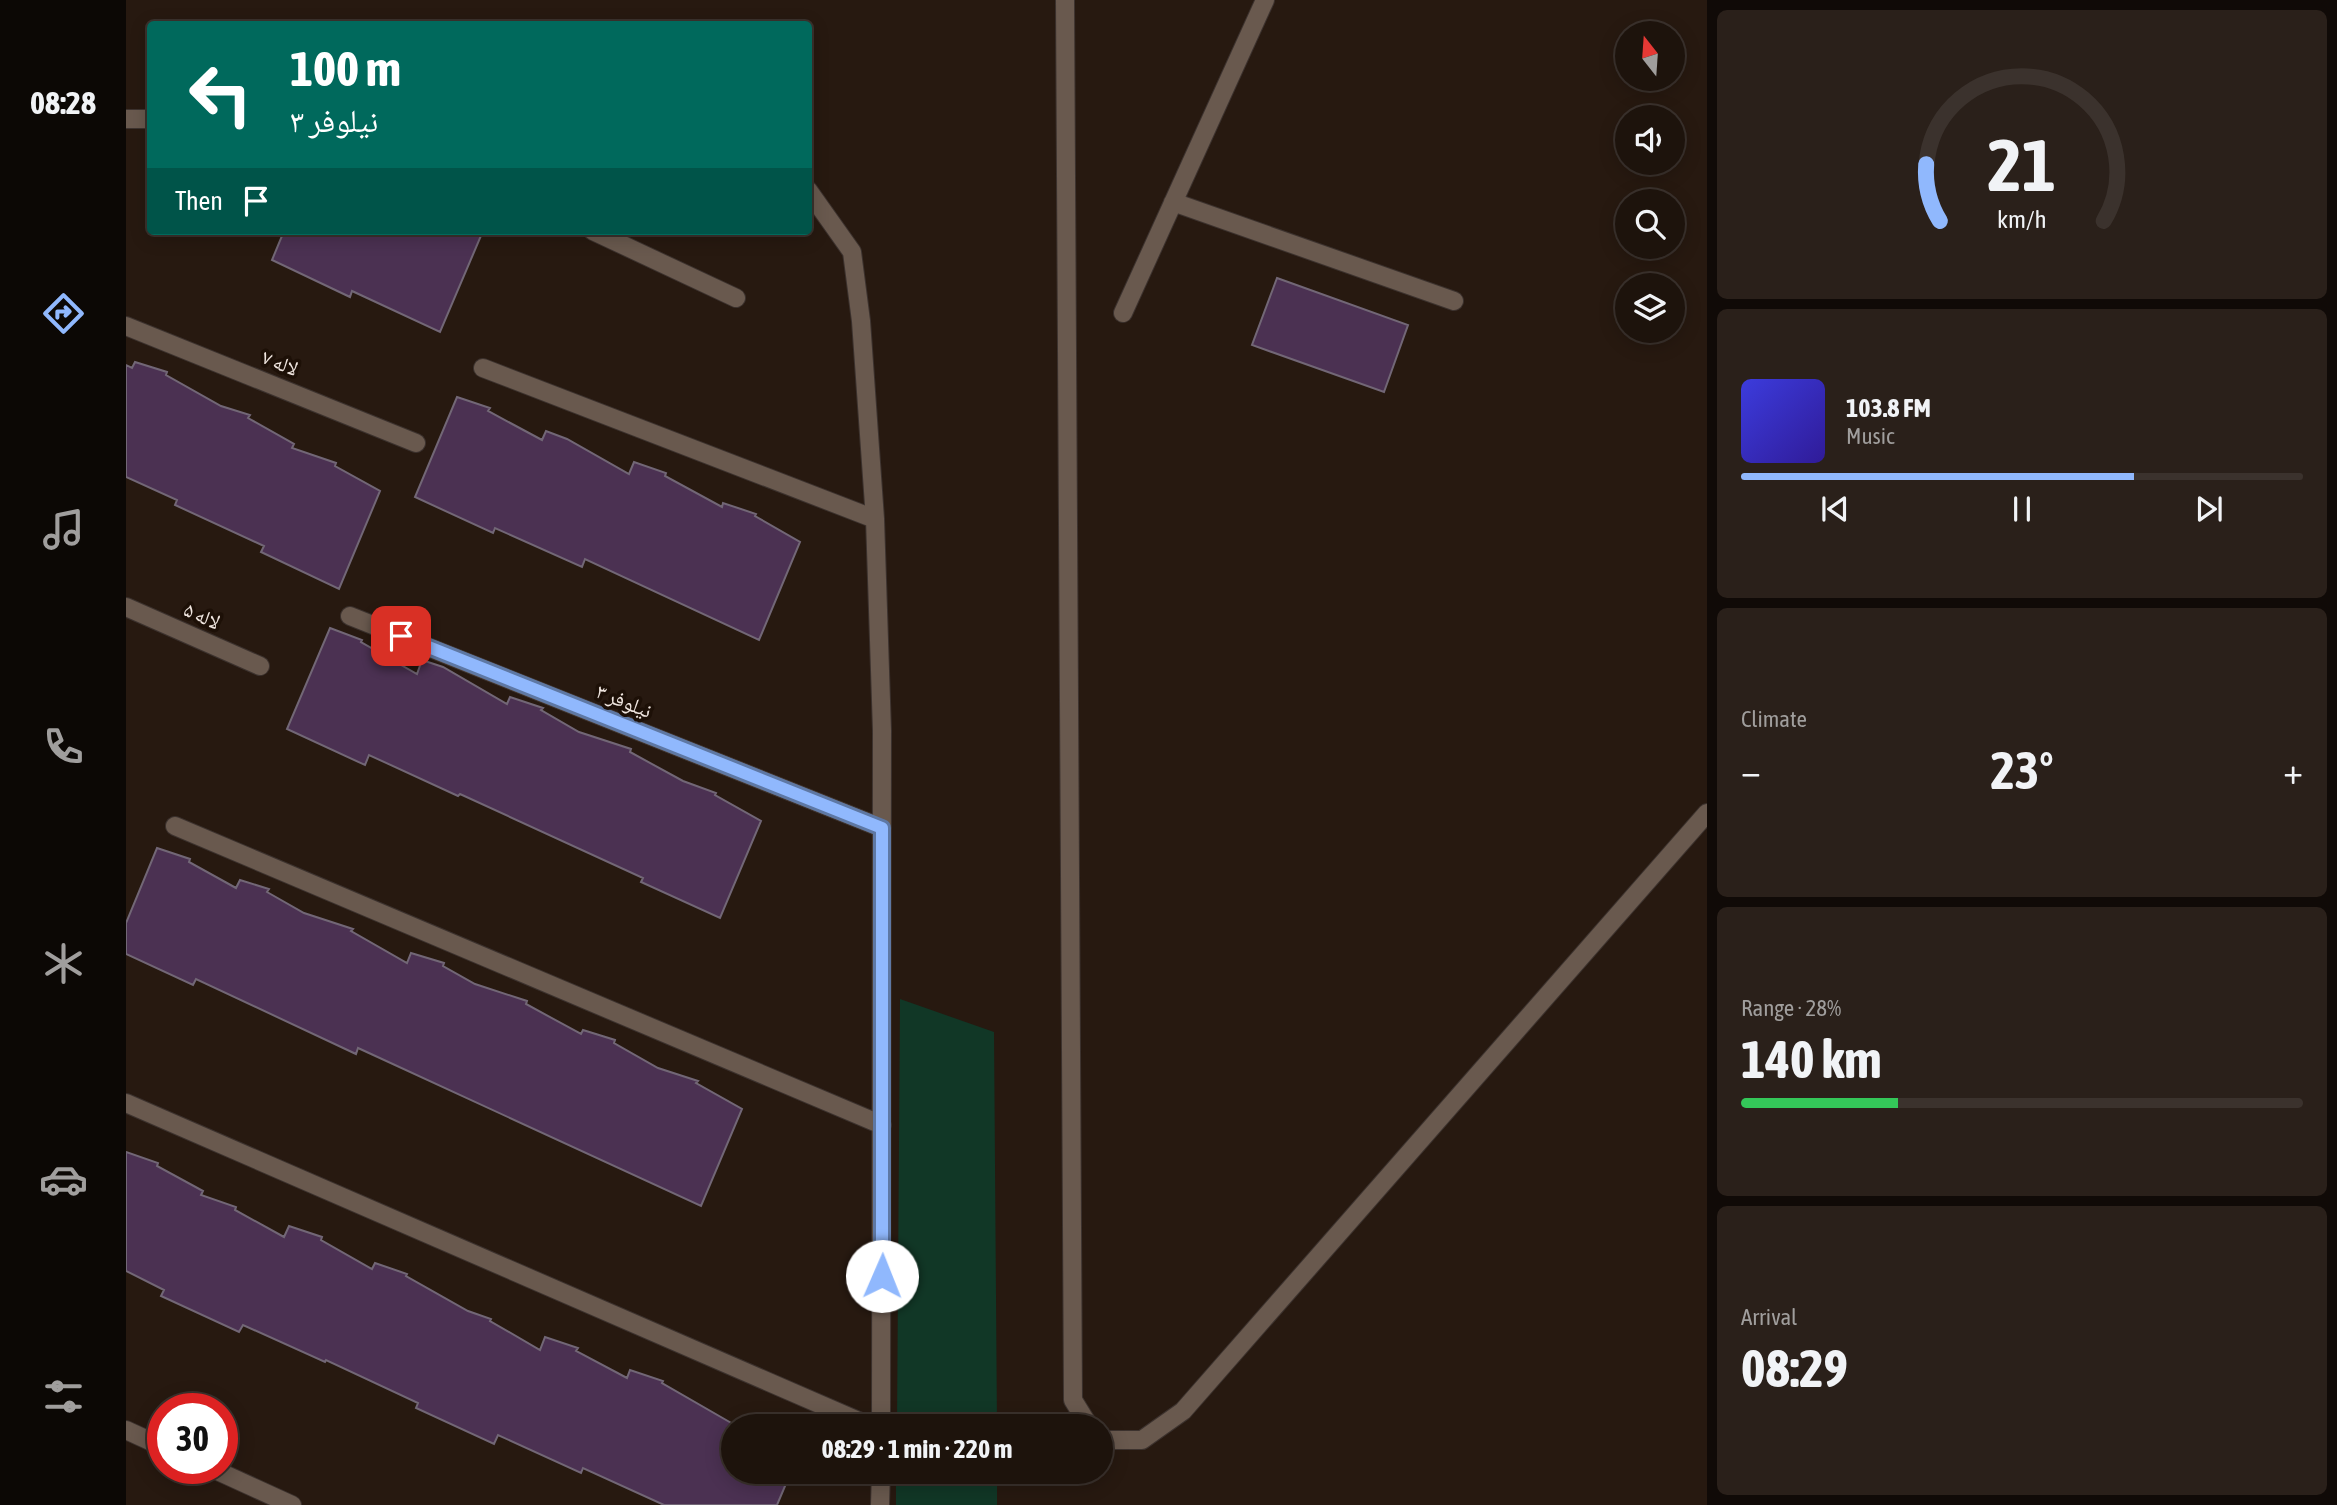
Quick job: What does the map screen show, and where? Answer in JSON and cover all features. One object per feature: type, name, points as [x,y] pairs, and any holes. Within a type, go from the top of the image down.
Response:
[{"type":"street","points":[[1065,0],[1073,1400],[1081,1414]]},
{"type":"street","points":[[1123,313],[1265,0]]},
{"type":"street","points":[[126,119],[147,119]]},
{"type":"street","points":[[812,196],[852,252],[861,321],[874,519],[882,731],[881,1414]]},
{"type":"street","points":[[1173,202],[1454,301]]},
{"type":"street","points":[[602,235],[736,298]]},
{"type":"street","name":"لاله ٧","points":[[126,326],[416,443]]},
{"type":"street","points":[[483,368],[874,519]]},
{"type":"street","name":"لاله ۵","points":[[126,607],[260,666]]},
{"type":"street","name":"نیلوفر ٣","points":[[350,616],[882,828]]},
{"type":"street","points":[[1113,1440],[1142,1440],[1183,1411],[1707,813]]},
{"type":"street","points":[[175,826],[883,1125]]},
{"type":"street","points":[[126,1103],[842,1414]]},
{"type":"street","points":[[126,1430],[147,1440]]},
{"type":"street","points":[[238,1480],[292,1505]]},
{"type":"street","points":[[880,1505],[881,1484]]},
{"type":"green space","points":[[900,999],[994,1032],[997,1414],[897,1414]]},
{"type":"green space","points":[[896,1484],[997,1484],[997,1505],[896,1505]]},
{"type":"building","points":[[282,235],[481,235],[440,332],[352,291],[350,297],[272,260]]},
{"type":"building","points":[[1277,278],[1408,325],[1384,392],[1252,345]]},
{"type":"building","points":[[135,362],[167,372],[166,375],[221,406],[250,415],[248,418],[294,444],[292,448],[336,463],[335,466],[380,491],[339,589],[261,552],[264,546],[175,505],[177,500],[126,477],[126,365],[132,368]]},
{"type":"building","points":[[457,397],[490,408],[488,411],[542,440],[546,431],[567,439],[629,474],[634,462],[666,473],[665,476],[722,507],[723,503],[756,514],[755,516],[800,542],[759,640],[585,559],[582,567],[495,528],[493,533],[415,497]]},
{"type":"building","points":[[330,628],[362,640],[361,642],[417,674],[422,660],[443,667],[507,704],[510,697],[543,708],[541,710],[579,732],[631,749],[630,752],[683,781],[716,793],[715,795],[761,821],[720,918],[641,882],[643,878],[460,794],[458,796],[369,755],[365,765],[287,729]]},
{"type":"building","points":[[157,848],[190,859],[189,862],[236,888],[240,880],[269,889],[267,892],[304,913],[353,929],[351,931],[407,963],[411,953],[444,963],[443,966],[475,984],[527,1001],[526,1004],[581,1034],[583,1030],[615,1040],[614,1043],[658,1068],[698,1081],[696,1083],[742,1109],[701,1206],[358,1048],[356,1054],[196,979],[193,985],[126,954],[126,923]]},
{"type":"building","points":[[126,1152],[158,1163],[157,1166],[203,1191],[201,1195],[236,1207],[235,1210],[284,1237],[289,1226],[322,1237],[321,1240],[372,1269],[375,1263],[407,1274],[406,1276],[468,1311],[491,1319],[490,1321],[540,1350],[545,1337],[578,1348],[576,1351],[627,1378],[630,1370],[663,1381],[662,1383],[721,1417],[721,1484],[786,1484],[777,1505],[664,1505],[583,1468],[581,1473],[498,1435],[494,1444],[416,1408],[418,1403],[326,1360],[325,1362],[243,1325],[239,1332],[161,1296],[164,1290],[126,1271]]},
{"type":"route","points":[[401,636],[882,828],[882,1276]]}]
